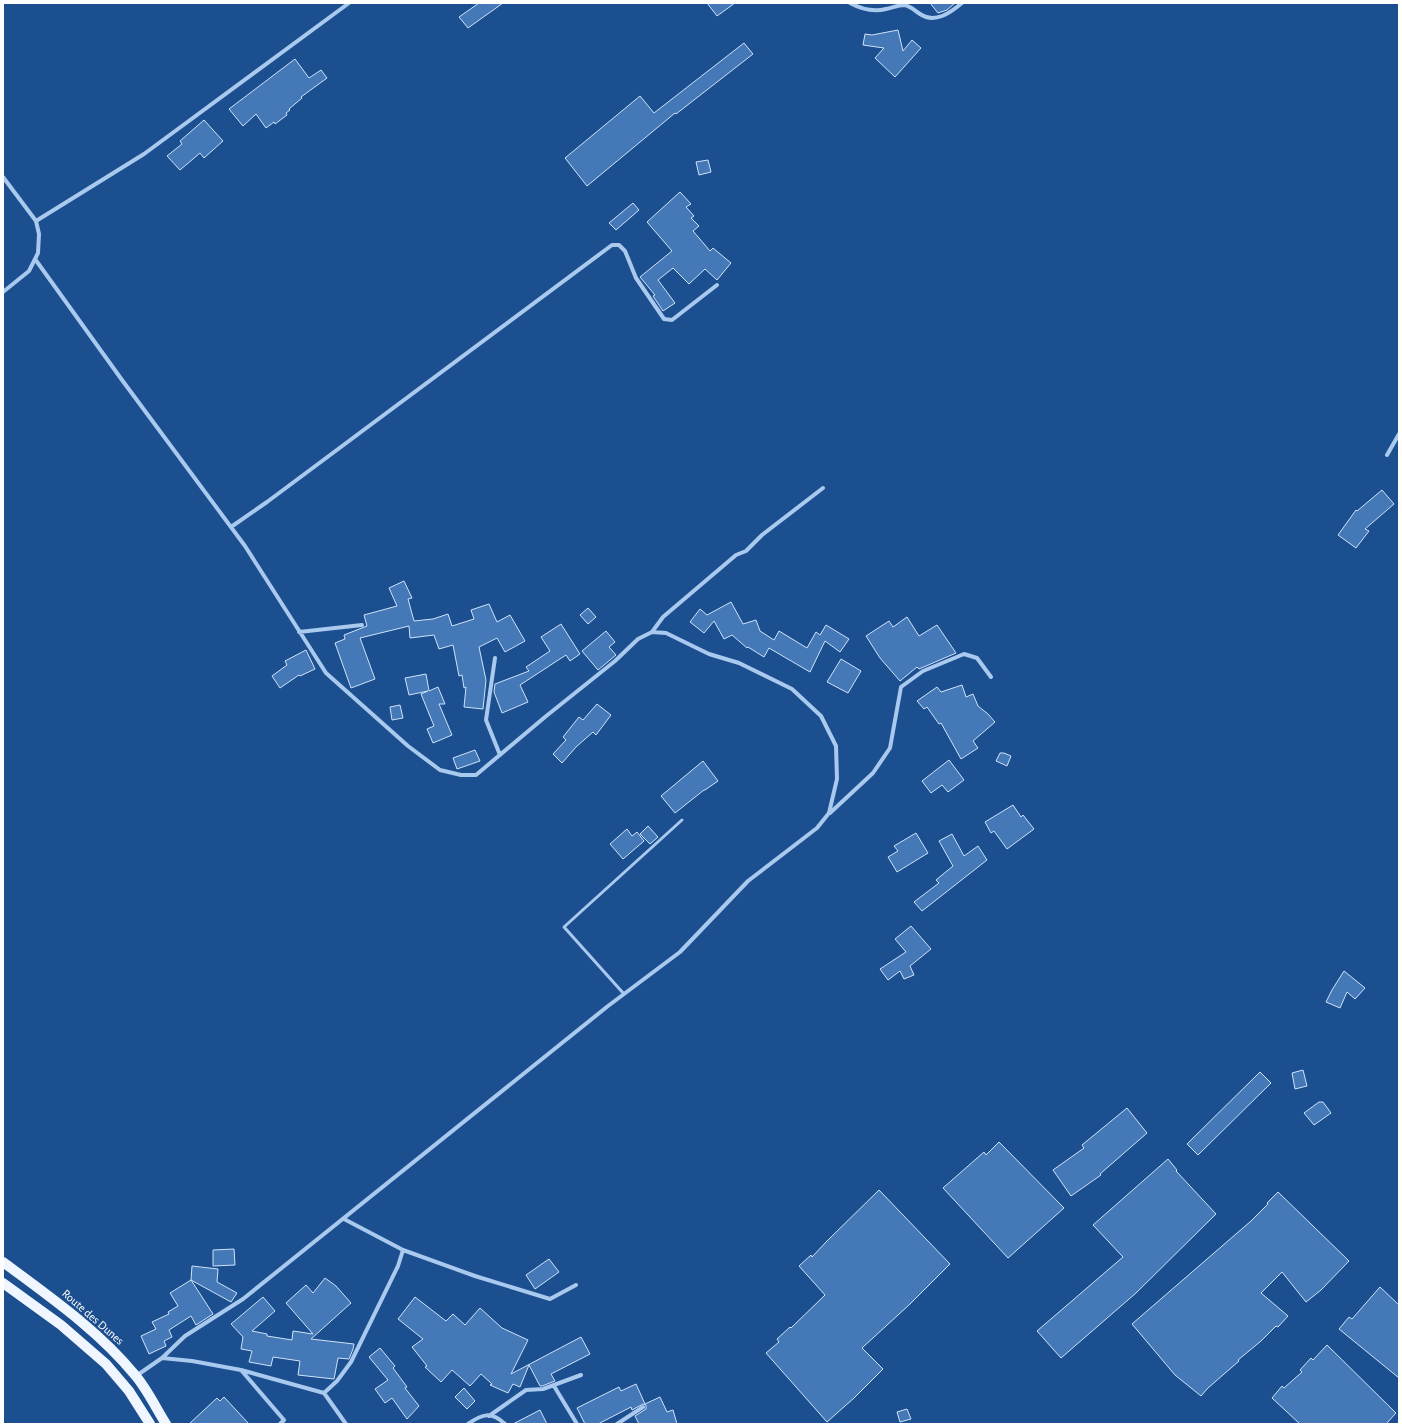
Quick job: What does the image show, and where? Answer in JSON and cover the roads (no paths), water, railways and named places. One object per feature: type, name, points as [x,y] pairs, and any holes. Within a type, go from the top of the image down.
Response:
[{"type":"main road","name":"Route des Dunes","points":[[3,1262],[68,1310],[104,1341],[136,1376],[166,1424]]},
{"type":"main road","points":[[3,1283],[61,1325],[106,1364],[129,1390],[150,1424]]},
{"type":"street","points":[[36,221],[144,154],[349,3]]},
{"type":"street","points":[[850,3],[868,10],[910,5],[924,16],[938,18],[951,12],[962,3]]},
{"type":"street","points":[[3,177],[36,221],[39,234],[38,253],[29,271],[3,292]]},
{"type":"street","points":[[231,527],[274,497],[612,245],[619,245],[625,251],[636,278],[664,319],[672,320],[717,286]]},
{"type":"street","points":[[35,259],[122,380],[245,546],[326,673],[408,746],[440,770],[461,775],[476,775],[615,661],[638,639],[652,632],[663,617],[736,555],[746,551],[762,535],[824,488]]},
{"type":"street","points":[[1387,455],[1399,434]]},
{"type":"street","points":[[300,632],[362,625]]},
{"type":"street","points":[[652,632],[666,634],[709,654],[739,663],[792,689],[820,716],[836,746],[837,779],[829,813]]},
{"type":"street","points":[[136,1376],[162,1358],[185,1336],[243,1299],[624,994],[680,952],[748,881],[817,828],[829,813],[873,773],[890,748],[902,688],[923,670],[964,654],[977,658],[992,677]]},
{"type":"street","points":[[495,658],[486,720],[500,755]]},
{"type":"street","points":[[344,1219],[403,1250],[476,1276],[550,1299],[576,1285]]},
{"type":"street","points":[[324,1393],[337,1381],[351,1362],[398,1266],[403,1250]]},
{"type":"street","points":[[162,1358],[192,1360],[241,1370],[324,1393],[346,1424]]},
{"type":"street","points":[[241,1370],[284,1420],[280,1424]]},
{"type":"street","points":[[489,1416],[526,1390],[543,1389],[554,1386],[581,1375]]},
{"type":"street","points":[[554,1386],[577,1424]]},
{"type":"street","points":[[617,1424],[643,1407]]},
{"type":"street","points":[[468,1424],[479,1417],[489,1416],[496,1418],[504,1424]]},
{"type":"lane","points":[[624,994],[564,927],[682,820]]}]
